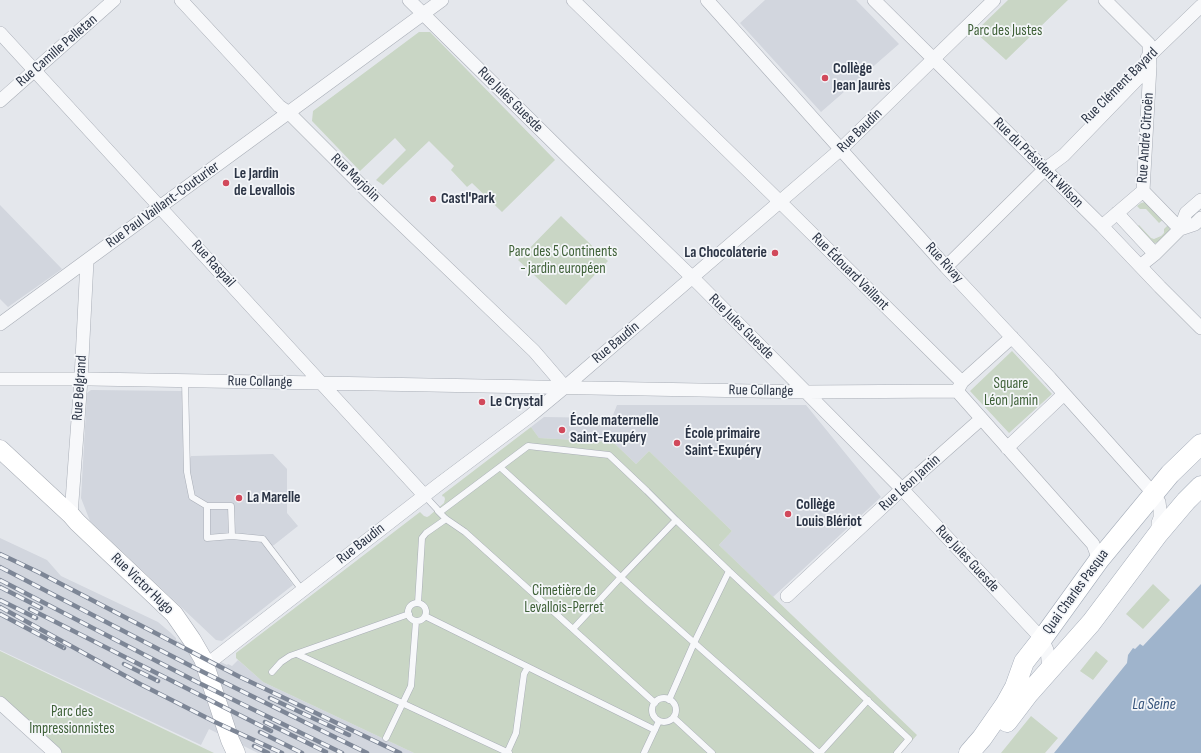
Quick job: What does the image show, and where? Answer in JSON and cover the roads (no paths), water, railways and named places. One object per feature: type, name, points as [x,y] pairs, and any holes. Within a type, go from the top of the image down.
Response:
[{"type":"main road","name":"Quai Charles Pasqua","points":[[969,753],[982,738],[1005,705],[1015,687],[1024,662],[1099,560],[1153,493],[1201,444]]},
{"type":"main road","name":"Rue Victor Hugo","points":[[0,449],[174,614],[210,656],[206,665],[232,749]]},
{"type":"main road","name":"Quai Charles Pasqua","points":[[982,753],[1029,693],[1091,623],[1158,534],[1201,486]]},
{"type":"main road","points":[[956,753],[986,716],[1014,674],[1024,662]]},
{"type":"street","name":"Rue Camille Pelletan","points":[[0,101],[114,0]]},
{"type":"street","name":"Rue Marjolin","points":[[181,0],[279,106],[289,113],[534,351],[565,387]]},
{"type":"street","name":"Rue Jules Guesde","points":[[409,0],[807,392],[902,489],[1042,639],[1047,650],[1050,670]]},
{"type":"street","name":"Rue Paul Vaillant-Couturier","points":[[0,324],[442,0]]},
{"type":"street","name":"Rue Édouard Vaillant","points":[[573,0],[780,202],[959,387],[981,419],[1093,544],[1099,560]]},
{"type":"street","name":"Rue Rivay","points":[[707,0],[946,267],[1012,337],[1153,493],[1159,502],[1160,510],[1158,534]]},
{"type":"street","name":"Rue du Président Wilson","points":[[874,0],[1102,226],[1201,328]]},
{"type":"street","name":"Rue Baudin","points":[[210,656],[302,590],[424,495],[530,416],[565,387],[841,149],[994,0]]},
{"type":"street","points":[[1105,0],[1149,44],[1150,61]]},
{"type":"street","name":"Rue Clément Bayard","points":[[946,267],[1044,170],[1064,155],[1201,6]]},
{"type":"street","name":"Rue Raspail","points":[[0,33],[424,495]]},
{"type":"street","name":"Rue Clément Bayard","points":[[1044,170],[1058,148],[1091,114],[1150,61]]},
{"type":"street","name":"Rue André Citroën","points":[[1102,226],[1143,190],[1150,61]]},
{"type":"street","points":[[1143,190],[1180,229]]},
{"type":"street","points":[[1140,266],[1155,254],[1180,229],[1186,214],[1201,200]]},
{"type":"street","points":[[1117,213],[1155,254]]},
{"type":"street","points":[[1180,229],[1195,224],[1201,218]]},
{"type":"street","name":"Rue Belgrand","points":[[71,515],[81,379],[86,261]]},
{"type":"street","points":[[959,387],[1012,337]]},
{"type":"street","name":"Rue Collange","points":[[0,379],[321,382],[807,392],[959,387]]},
{"type":"street","points":[[1007,448],[1064,394]]},
{"type":"street","name":"Rue Léon Jamin","points":[[787,596],[902,489],[981,419]]},
{"type":"street","points":[[0,703],[55,753]]},
{"type":"lane","points":[[185,380],[187,472],[192,497],[207,506],[231,506],[232,536]]},
{"type":"lane","points":[[438,511],[528,446],[609,455],[729,571],[909,739],[897,753]]},
{"type":"lane","points":[[500,467],[694,643],[820,753],[868,700]]},
{"type":"lane","points":[[424,495],[446,519],[465,532],[656,703]]},
{"type":"lane","points":[[207,506],[207,538],[232,536],[263,539],[302,590]]},
{"type":"lane","points":[[418,603],[422,538],[426,533],[446,519]]},
{"type":"lane","points":[[573,629],[676,520]]},
{"type":"lane","points":[[670,700],[694,643],[729,571]]},
{"type":"lane","points":[[408,614],[410,607],[414,603],[418,603],[426,609],[426,616]]},
{"type":"lane","points":[[408,614],[413,620],[416,621],[423,619],[426,616]]},
{"type":"lane","points":[[272,672],[281,662],[290,656],[408,614]]},
{"type":"lane","points":[[426,616],[655,730]]},
{"type":"lane","points":[[386,738],[411,686],[416,621]]},
{"type":"lane","points":[[297,654],[508,753],[516,733],[524,674],[528,667]]},
{"type":"lane","points":[[660,700],[670,700],[675,705],[676,709],[674,718],[667,722],[659,721],[654,717],[653,707],[660,700]]},
{"type":"lane","points":[[674,718],[712,753]]},
{"type":"lane","points":[[644,753],[659,721]]},
{"type":"water","name":"La Seine","points":[[1201,584],[1201,753],[1054,753],[1127,663],[1128,655],[1133,648],[1135,649],[1140,644],[1143,646]]},
{"type":"railway","points":[[0,554],[38,572],[238,676],[400,753]]},
{"type":"railway","points":[[0,567],[191,666],[367,753]]},
{"type":"railway","points":[[0,580],[197,682],[342,753]]},
{"type":"railway","points":[[0,587],[41,608]]},
{"type":"railway","points":[[0,600],[36,618]]},
{"type":"railway","points":[[0,607],[140,684],[215,722],[282,753]]},
{"type":"railway","points":[[30,609],[271,731]]},
{"type":"railway","points":[[0,614],[64,648]]},
{"type":"railway","points":[[124,664],[158,681]]},
{"type":"railway","points":[[270,698],[349,735]]},
{"type":"railway","points":[[265,722],[326,752]]},
{"type":"railway","points":[[260,732],[302,753]]},
{"type":"railway","points":[[254,746],[268,753]]},
{"type":"place","name":"Collège Jean Jaurès","points":[[825,78]]},
{"type":"place","name":"Le Jardin de Levallois","points":[[226,183]]},
{"type":"place","name":"Castl'Park","points":[[433,199]]},
{"type":"place","name":"La Chocolaterie","points":[[775,253]]},
{"type":"place","name":"Le Crystal","points":[[482,402]]},
{"type":"place","name":"École maternelle Saint-Exupéry","points":[[562,430]]},
{"type":"place","name":"École primaire Saint-Exupéry","points":[[677,443]]},
{"type":"place","name":"La Marelle","points":[[239,498]]},
{"type":"place","name":"Collège Louis Blériot","points":[[788,514]]},
{"type":"park label","name":"Parc des Justes","points":[[1005,31]]},
{"type":"park label","name":"Parc des 5 Continents - jardin européen","points":[[563,260]]},
{"type":"park label","name":"Square Léon Jamin","points":[[1011,392]]},
{"type":"park label","name":"Cimetière de Levallois-Perret","points":[[564,600]]},
{"type":"park label","name":"Parc des Impressionnistes","points":[[72,720]]}]
